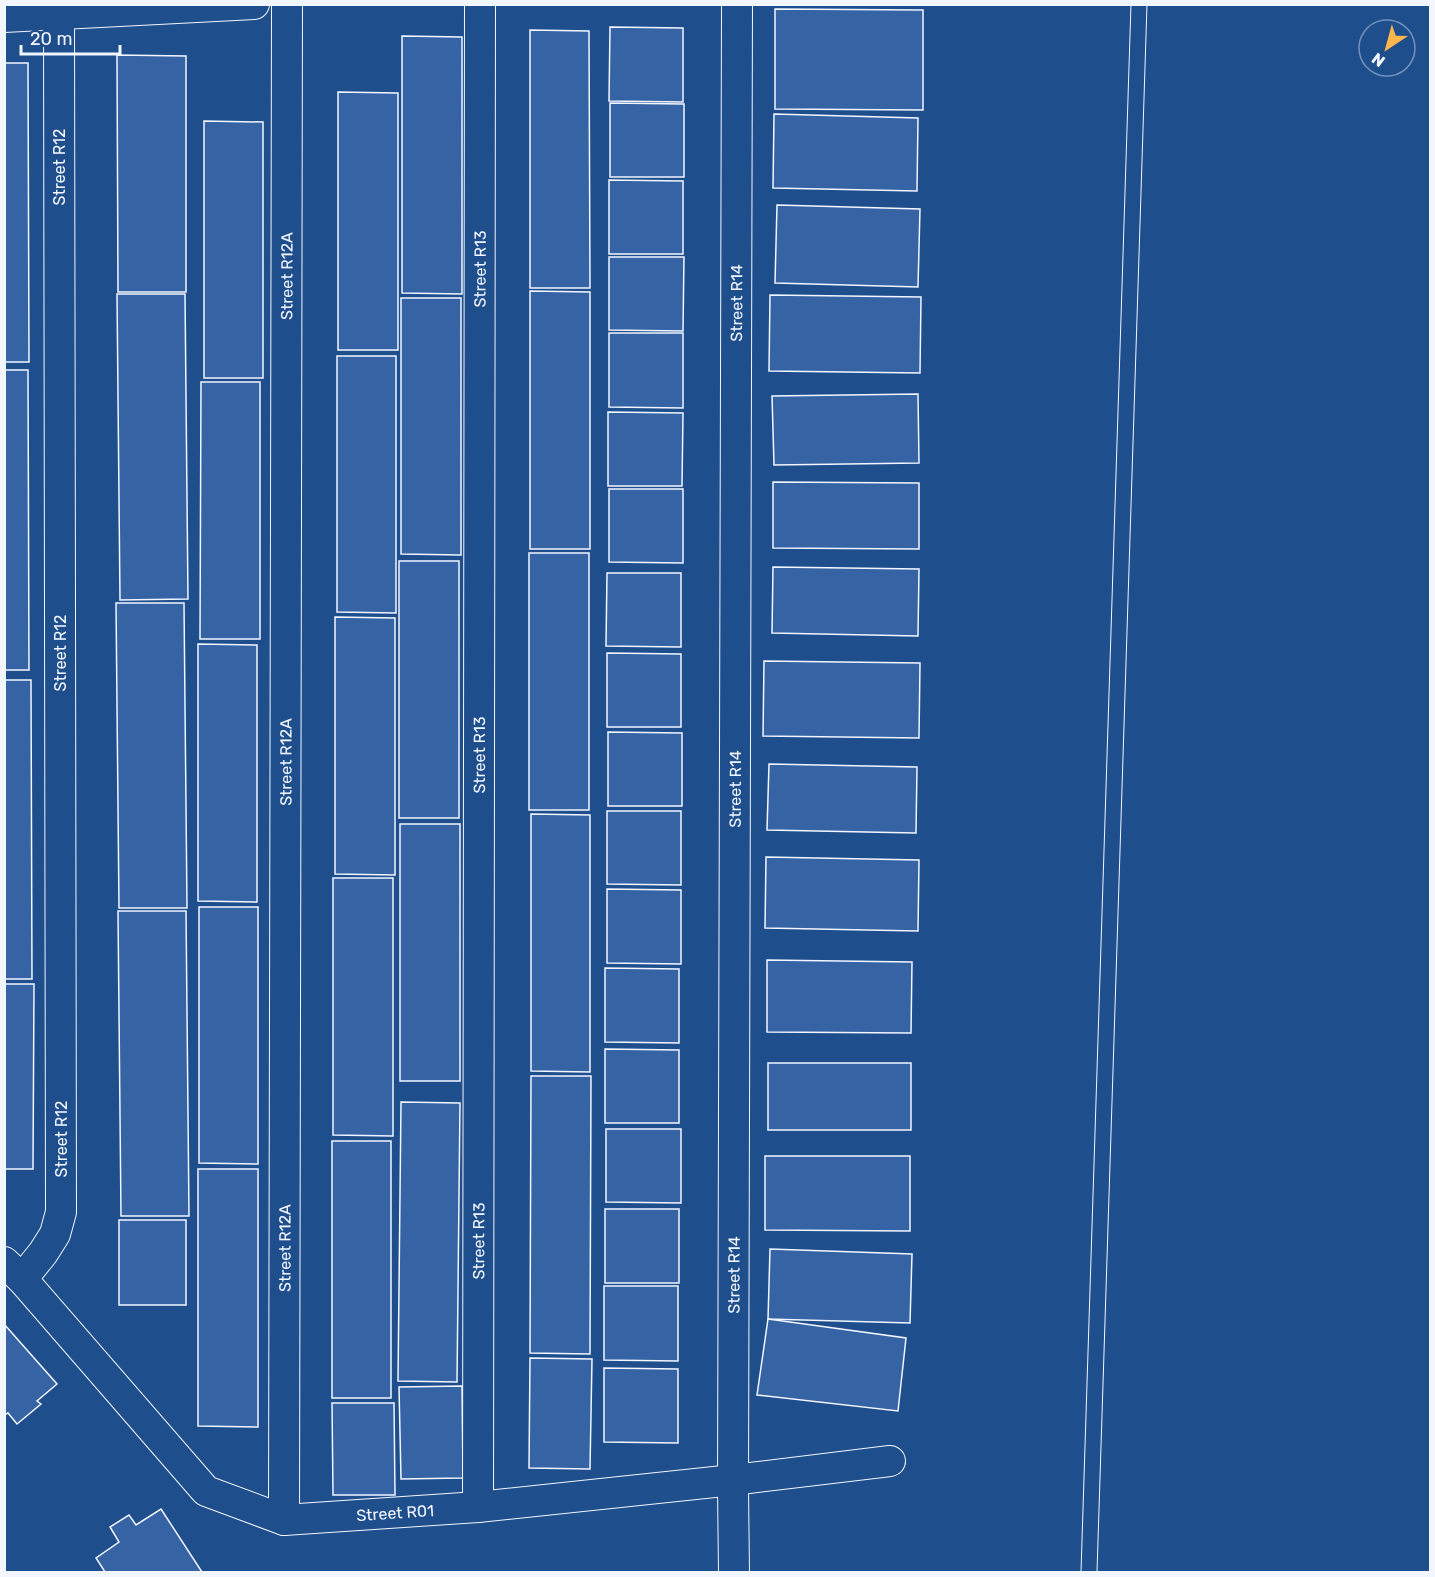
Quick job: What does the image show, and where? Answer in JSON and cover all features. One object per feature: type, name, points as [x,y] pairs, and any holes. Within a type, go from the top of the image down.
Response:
[{"type":"street","points":[[4,17],[254,4]]},
{"type":"street","name":"Street R12A","points":[[284,1520],[287,4]]},
{"type":"street","name":"Street R13","points":[[478,1507],[480,4]]},
{"type":"street","name":"Street R14","points":[[734,1572],[737,4]]},
{"type":"street","name":"Street R12","points":[[13,1270],[43,1253],[56,1234],[62,1212],[59,14]]},
{"type":"street","name":"Street R01","points":[[13,1270],[206,1491],[284,1520],[478,1507],[890,1461]]},
{"type":"lane","points":[[1089,1572],[1139,4]]},
{"type":"building","points":[[775,9],[923,10],[923,110],[775,109]]},
{"type":"building","points":[[610,27],[683,28],[683,102],[609,101]]},
{"type":"building","points":[[530,30],[589,31],[590,288],[530,288]]},
{"type":"building","points":[[402,36],[462,37],[462,294],[402,293]]},
{"type":"building","points":[[117,55],[186,56],[186,292],[118,292]]},
{"type":"building","points":[[4,63],[28,63],[29,362],[4,362]]},
{"type":"building","points":[[338,92],[398,93],[398,350],[338,350]]},
{"type":"building","points":[[610,103],[684,104],[684,177],[610,177]]},
{"type":"building","points":[[774,114],[918,118],[917,191],[773,188]]},
{"type":"building","points":[[204,121],[263,122],[263,378],[204,378]]},
{"type":"building","points":[[609,180],[683,181],[683,254],[609,254]]},
{"type":"building","points":[[777,205],[920,209],[918,287],[775,283]]},
{"type":"building","points":[[609,257],[684,257],[683,331],[609,330]]},
{"type":"building","points":[[530,291],[590,292],[590,549],[530,549]]},
{"type":"building","points":[[117,294],[185,294],[188,599],[120,600]]},
{"type":"building","points":[[770,295],[921,297],[920,373],[769,371]]},
{"type":"building","points":[[401,298],[461,298],[461,555],[401,554]]},
{"type":"building","points":[[609,333],[683,333],[683,408],[609,407]]},
{"type":"building","points":[[337,356],[396,356],[396,613],[337,612]]},
{"type":"building","points":[[4,370],[28,370],[29,670],[4,670]]},
{"type":"building","points":[[201,382],[260,382],[260,639],[200,639]]},
{"type":"building","points":[[918,394],[919,463],[774,465],[772,396]]},
{"type":"building","points":[[608,412],[683,413],[682,486],[608,486]]},
{"type":"building","points":[[773,482],[919,483],[919,549],[773,548]]},
{"type":"building","points":[[609,489],[683,489],[683,563],[609,562]]},
{"type":"building","points":[[529,553],[589,553],[589,810],[529,810]]},
{"type":"building","points":[[399,561],[459,561],[459,818],[399,818]]},
{"type":"building","points":[[773,567],[919,569],[918,636],[772,633]]},
{"type":"building","points":[[607,573],[681,573],[681,647],[606,646]]},
{"type":"building","points":[[116,603],[184,603],[187,908],[119,908]]},
{"type":"building","points":[[335,617],[395,618],[395,875],[335,874]]},
{"type":"building","points":[[198,644],[257,645],[257,902],[198,901]]},
{"type":"building","points":[[607,653],[681,654],[681,727],[607,727]]},
{"type":"building","points":[[764,661],[920,663],[919,738],[763,736]]},
{"type":"building","points":[[4,680],[31,680],[32,979],[4,979]]},
{"type":"building","points":[[608,732],[682,733],[682,806],[608,806]]},
{"type":"building","points":[[769,764],[917,767],[916,833],[767,830]]},
{"type":"building","points":[[607,811],[681,811],[681,885],[607,884]]},
{"type":"building","points":[[531,814],[590,815],[590,1072],[531,1071]]},
{"type":"building","points":[[400,824],[460,824],[460,1081],[400,1081]]},
{"type":"building","points":[[766,857],[919,860],[918,931],[765,928]]},
{"type":"building","points":[[333,878],[393,878],[393,1136],[333,1135]]},
{"type":"building","points":[[607,889],[681,890],[681,964],[607,963]]},
{"type":"building","points":[[199,907],[258,907],[258,1164],[199,1163]]},
{"type":"building","points":[[118,911],[186,911],[189,1216],[121,1216]]},
{"type":"building","points":[[767,960],[912,962],[911,1033],[767,1032]]},
{"type":"building","points":[[605,968],[679,969],[679,1043],[605,1042]]},
{"type":"building","points":[[4,984],[34,984],[33,1169],[4,1169]]},
{"type":"building","points":[[605,1049],[679,1050],[679,1123],[605,1123]]},
{"type":"building","points":[[768,1063],[911,1063],[911,1130],[768,1130]]},
{"type":"building","points":[[531,1076],[591,1076],[590,1354],[530,1353]]},
{"type":"building","points":[[401,1102],[460,1103],[457,1382],[398,1381]]},
{"type":"building","points":[[606,1129],[681,1129],[681,1203],[606,1202]]},
{"type":"building","points":[[332,1141],[391,1141],[391,1398],[332,1398]]},
{"type":"building","points":[[765,1156],[910,1156],[910,1231],[765,1230]]},
{"type":"building","points":[[198,1169],[258,1169],[258,1427],[198,1426]]},
{"type":"building","points":[[605,1209],[679,1209],[679,1283],[605,1283]]},
{"type":"building","points":[[119,1220],[186,1220],[186,1305],[119,1305]]},
{"type":"building","points":[[770,1249],[912,1254],[910,1323],[768,1319]]},
{"type":"building","points":[[604,1286],[678,1286],[678,1361],[604,1360]]},
{"type":"building","points":[[768,1319],[906,1338],[898,1411],[757,1395]]},
{"type":"building","points":[[4,1324],[57,1384],[37,1401],[41,1404],[17,1424],[8,1413],[4,1415]]},
{"type":"building","points":[[530,1358],[592,1359],[590,1469],[529,1468]]},
{"type":"building","points":[[604,1368],[678,1369],[678,1443],[604,1442]]},
{"type":"building","points":[[462,1386],[463,1478],[401,1479],[399,1387]]},
{"type":"building","points":[[332,1403],[394,1403],[395,1495],[333,1495]]},
{"type":"building","points":[[161,1509],[202,1572],[105,1572],[96,1558],[119,1542],[110,1527],[129,1515],[136,1525]]}]
